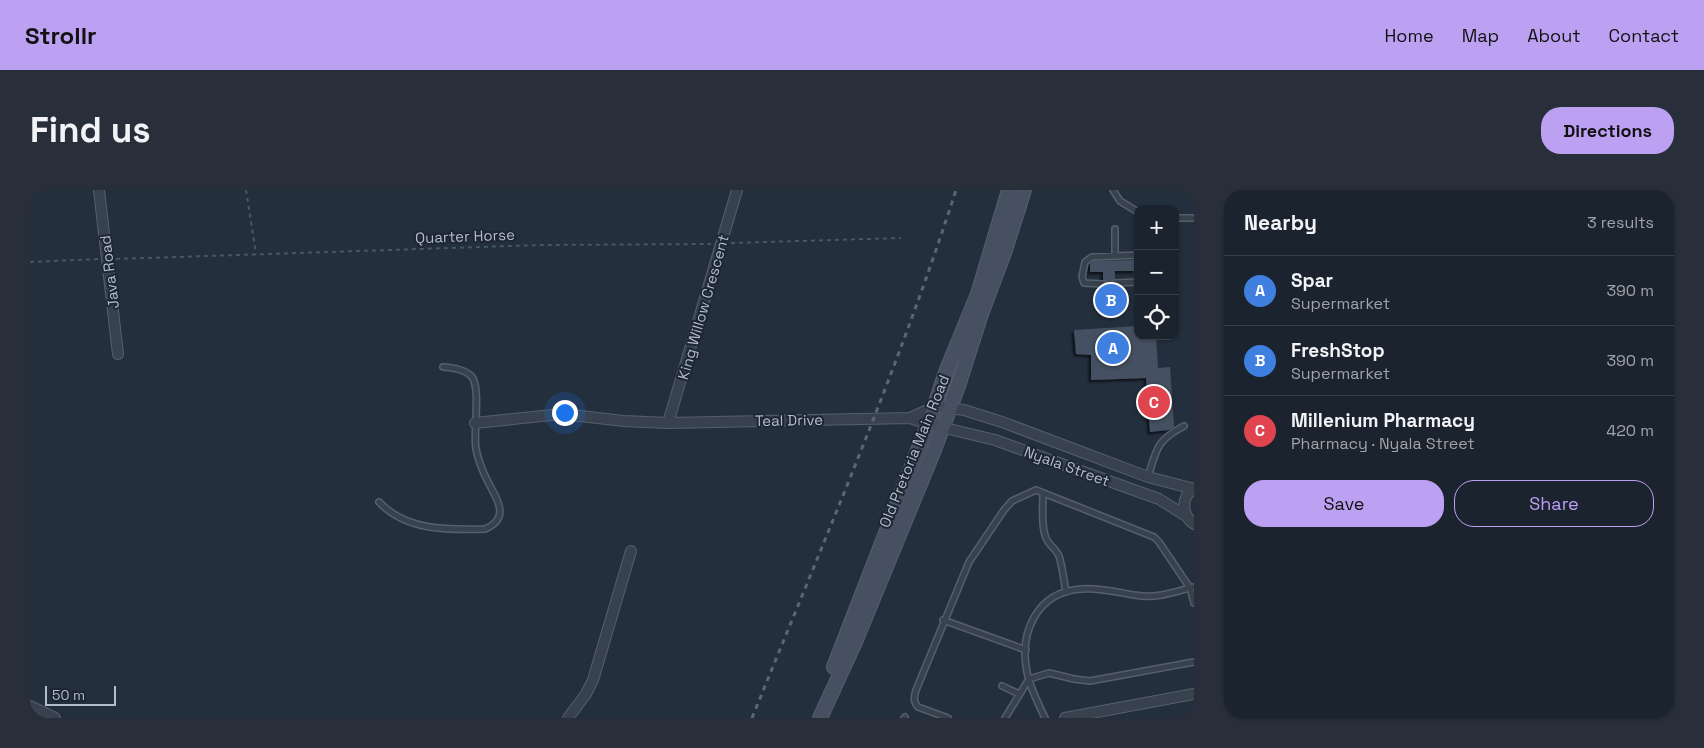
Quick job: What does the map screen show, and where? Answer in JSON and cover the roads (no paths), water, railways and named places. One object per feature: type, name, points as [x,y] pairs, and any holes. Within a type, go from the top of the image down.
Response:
[{"type":"main road","name":"Old Pretoria Main Road","points":[[1009,190],[978,294],[946,372],[942,407],[942,428],[855,642],[820,718],[822,697],[928,424],[942,407],[958,386],[1024,190]]},
{"type":"street","name":"Java Road","points":[[99,190],[118,354]]},
{"type":"street","name":"King Willow Crescent","points":[[668,423],[737,190]]},
{"type":"street","name":"Teal Drive","points":[[475,423],[562,414],[624,421],[668,423],[910,418],[942,407]]},
{"type":"street","name":"Nyala Street","points":[[942,407],[964,410],[1002,422],[1148,477],[1194,488]]},
{"type":"street","name":"Teal Drive","points":[[910,418],[928,424]]},
{"type":"street","name":"Nyala Street","points":[[928,424],[995,440],[1138,491],[1168,504],[1194,524]]},
{"type":"street","points":[[1186,516],[1184,502],[1194,488]]},
{"type":"street","points":[[568,718],[582,701],[593,680],[632,551]]},
{"type":"street","points":[[1065,718],[1194,694]]},
{"type":"street","points":[[30,706],[56,718]]},
{"type":"lane","points":[[1112,190],[1120,201],[1134,210]]},
{"type":"lane","points":[[1179,218],[1194,218]]},
{"type":"lane","points":[[1114,229],[1115,256]]},
{"type":"lane","points":[[1103,284],[1084,283],[1082,281],[1084,264],[1092,257],[1134,255]]},
{"type":"lane","points":[[1115,283],[1134,282]]},
{"type":"lane","points":[[379,502],[404,520],[417,525],[470,530],[485,529],[490,527],[498,518],[500,506],[488,481],[475,442],[476,397],[472,378],[458,369],[444,367]]},
{"type":"lane","points":[[1148,477],[1158,445],[1167,436],[1184,426]]},
{"type":"lane","points":[[948,718],[918,707],[914,698],[968,562],[1012,501],[1036,490],[1154,536],[1192,587],[1194,604]]},
{"type":"lane","points":[[1043,493],[1043,527],[1045,538],[1050,547],[1058,554],[1066,592]]},
{"type":"lane","points":[[1045,718],[1029,679],[1026,637],[1038,609],[1048,600],[1066,592],[1082,588],[1144,596],[1181,591],[1192,587]]},
{"type":"lane","points":[[944,620],[1026,650]]},
{"type":"lane","points":[[1005,718],[1029,679],[1049,673],[1090,681],[1194,662]]},
{"type":"lane","points":[[1002,686],[1019,694]]},
{"type":"railway","points":[[752,718],[885,390],[956,190]]},
{"type":"place","name":"FreshStop","points":[[1111,300]]},
{"type":"place","name":"Spar","points":[[1113,348]]},
{"type":"place","name":"Millenium Pharmacy","points":[[1154,402]]}]
